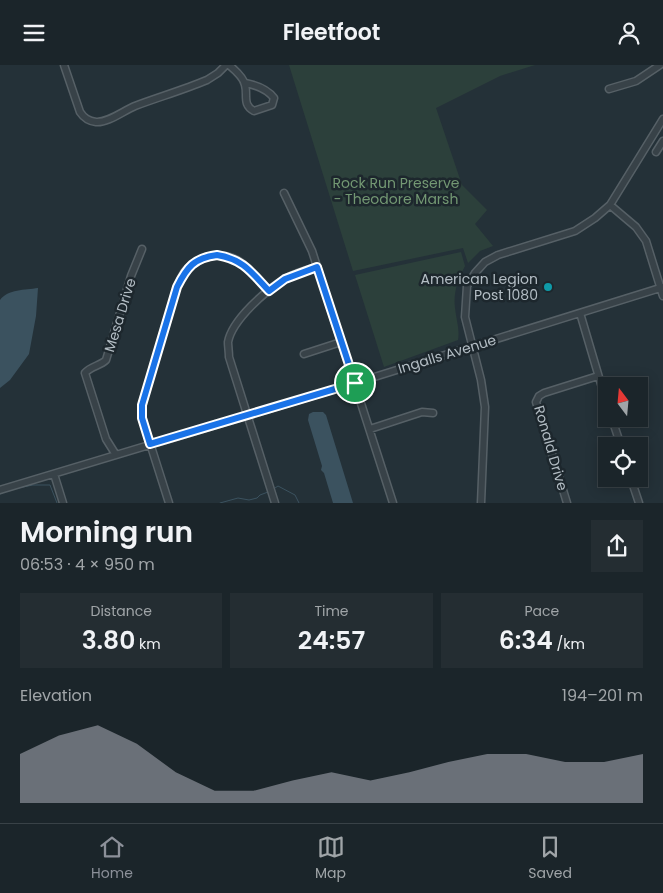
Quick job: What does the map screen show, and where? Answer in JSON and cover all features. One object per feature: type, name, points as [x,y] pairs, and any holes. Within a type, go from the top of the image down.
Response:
[{"type":"street","points":[[64,65],[80,112],[89,121],[97,122],[104,121],[134,106],[207,80],[228,65],[245,83],[256,85],[270,94],[274,98],[272,105],[254,111],[248,108],[246,104],[245,83]]},
{"type":"street","points":[[609,89],[636,81],[660,65]]},
{"type":"street","points":[[482,503],[486,407],[465,317],[467,287],[475,273],[485,262],[498,255],[575,231],[596,219],[610,205],[663,119]]},
{"type":"street","points":[[656,152],[663,141]]},
{"type":"street","points":[[284,193],[312,251],[393,503]]},
{"type":"street","points":[[610,205],[636,227],[646,241],[663,296]]},
{"type":"street","name":"Mesa Drive","points":[[116,455],[106,439],[86,373],[88,369],[106,360],[131,276],[142,249]]},
{"type":"street","points":[[169,503],[142,418],[142,405],[177,287],[185,271],[197,261],[217,255],[237,260],[247,267],[269,291]]},
{"type":"street","points":[[276,503],[229,357],[228,342],[234,327],[269,291],[290,276],[317,267]]},
{"type":"street","name":"Ingalls Avenue","points":[[0,490],[662,288]]},
{"type":"street","points":[[580,313],[598,376]]},
{"type":"street","points":[[304,354],[341,342]]},
{"type":"street","name":"Ronald Drive","points":[[567,503],[536,402],[539,396],[544,393],[598,376]]},
{"type":"street","points":[[370,429],[422,412],[433,413]]},
{"type":"street","points":[[54,474],[63,503]]},
{"type":"street","points":[[634,487],[639,503]]},
{"type":"green space","name":"Rock Run Preserve - Theodore Marsh","points":[[289,65],[535,65],[500,76],[436,108],[462,185],[487,210],[475,224],[493,246],[480,251],[468,263],[463,248],[353,271]]},
{"type":"green space","points":[[461,252],[465,266],[455,292],[458,340],[384,367],[355,275]]},
{"type":"water","points":[[38,288],[36,316],[29,354],[10,380],[0,388],[0,300],[3,296],[12,292]]},
{"type":"water","points":[[323,412],[326,415],[353,503],[333,503],[324,473],[321,470],[322,466],[308,420],[309,414]]},
{"type":"waterway","points":[[18,488],[33,485],[50,485],[57,503]]},
{"type":"waterway","points":[[275,488],[278,486],[295,495],[299,503]]},
{"type":"waterway","points":[[0,494],[9,490]]},
{"type":"waterway","points":[[220,503],[238,498],[249,500],[268,492]]},
{"type":"place","name":"American Legion Post 1080","points":[[548,287]]},
{"type":"route","points":[[217,255],[237,260],[247,267],[269,291],[296,273],[317,267],[355,383],[150,444],[142,418],[142,405],[177,287],[185,271],[197,261],[217,255]]}]
